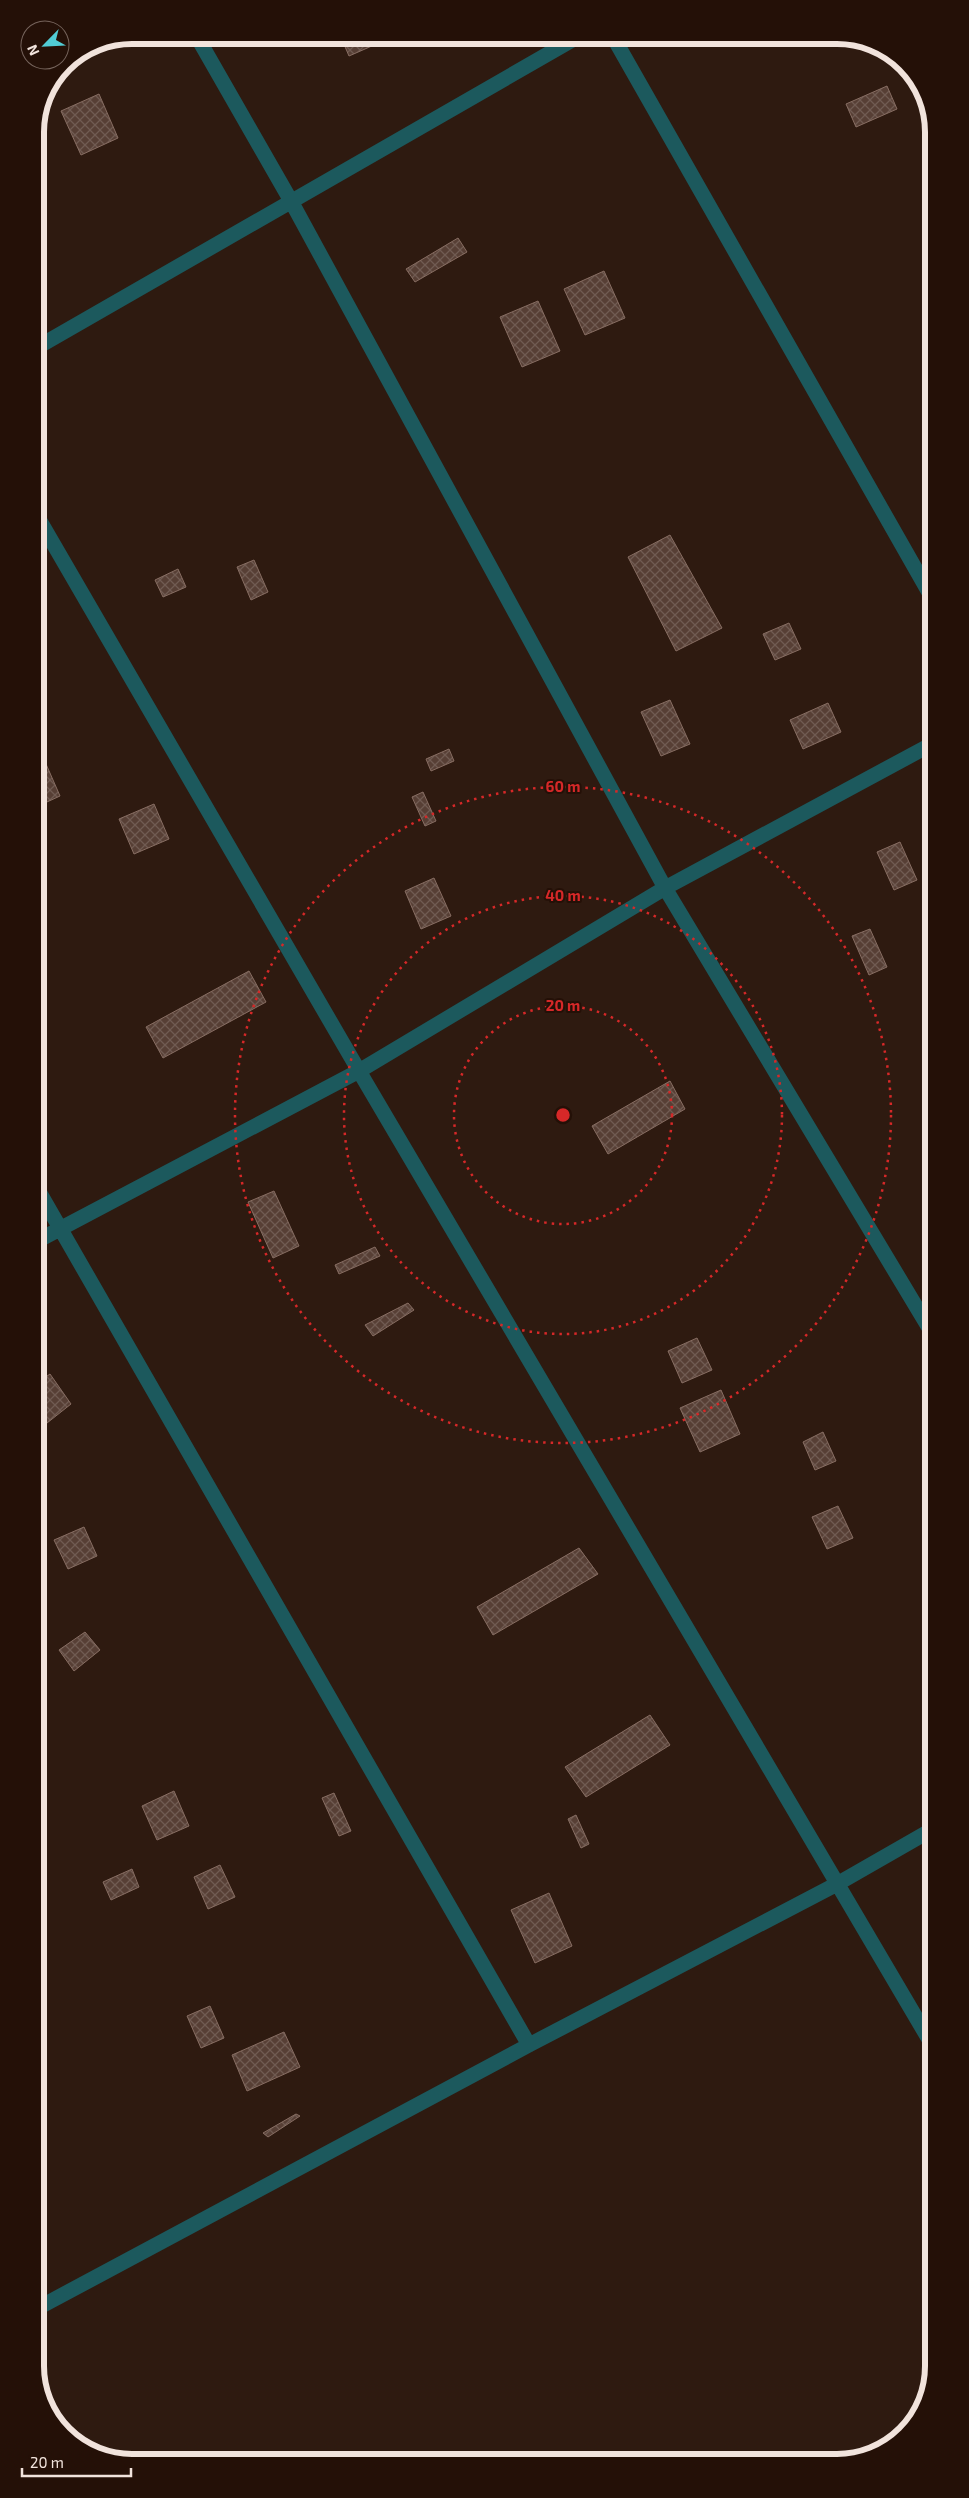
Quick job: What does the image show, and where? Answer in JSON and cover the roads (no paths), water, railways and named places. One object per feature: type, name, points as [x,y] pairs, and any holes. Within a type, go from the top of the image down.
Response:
[{"type":"street","points":[[201,44],[291,201],[665,888],[925,1321]]},
{"type":"street","points":[[44,343],[565,44]]},
{"type":"street","points":[[617,44],[925,585]]},
{"type":"street","points":[[44,528],[359,1072],[925,2033]]},
{"type":"street","points":[[44,1238],[359,1072],[665,888],[925,748]]},
{"type":"street","points":[[44,1200],[530,2045]]},
{"type":"street","points":[[44,2305],[530,2045],[837,1884],[925,1834]]}]
